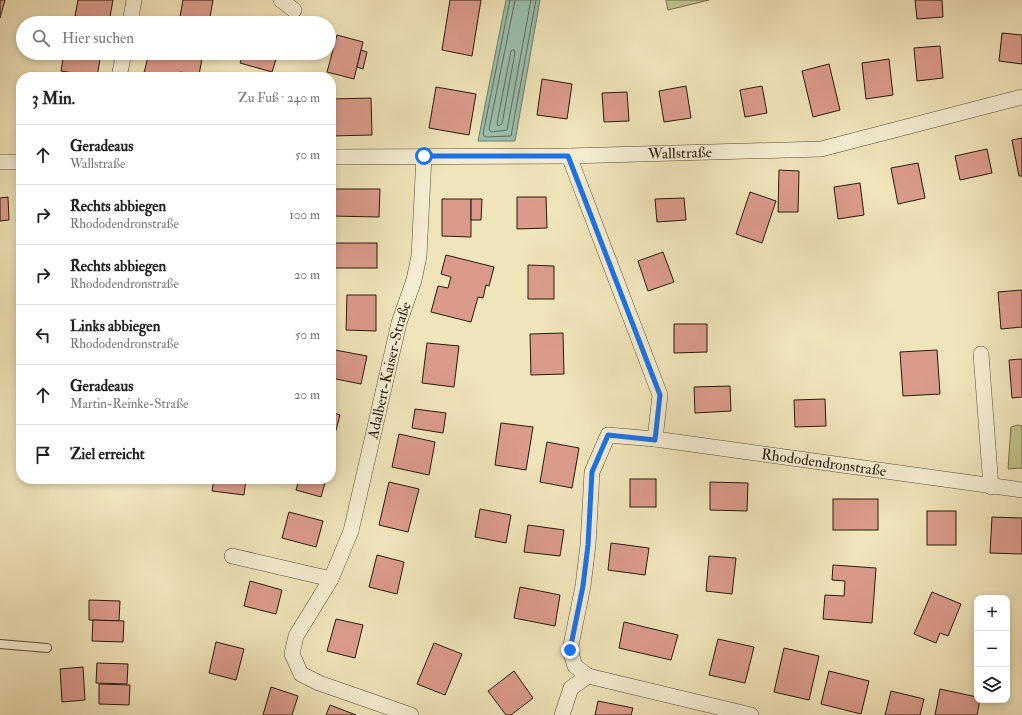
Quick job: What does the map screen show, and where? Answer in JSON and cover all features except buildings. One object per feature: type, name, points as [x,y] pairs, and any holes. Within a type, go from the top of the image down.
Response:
[{"type":"street","points":[[131,16],[134,0]]},
{"type":"street","points":[[281,0],[294,10]]},
{"type":"street","points":[[120,72],[123,60]]},
{"type":"street","name":"Wallstraße","points":[[336,157],[568,156],[821,149],[1022,97]]},
{"type":"street","name":"Adalbert-Kaiser-Straße","points":[[411,715],[319,683],[301,674],[292,654],[296,636],[331,579],[351,531],[399,323],[414,280],[419,256],[424,156]]},
{"type":"street","points":[[568,156],[660,395],[655,440]]},
{"type":"street","points":[[0,162],[16,162]]},
{"type":"street","points":[[981,354],[991,487]]},
{"type":"street","name":"Rhododendronstraße","points":[[588,676],[574,666],[570,650],[583,586],[588,545],[592,472],[608,435],[655,440],[991,487],[1022,490]]},
{"type":"street","points":[[232,556],[331,579]]},
{"type":"street","points":[[562,715],[571,688],[588,676],[751,715]]},
{"type":"lane","points":[[0,644],[47,648]]},
{"type":"green space","points":[[666,0],[709,0],[668,10]]},
{"type":"green space","points":[[1018,425],[1022,426],[1022,468],[1008,469],[1011,427]]},
{"type":"water","points":[[506,0],[540,0],[515,141],[478,141]]},
{"type":"route","points":[[424,156],[568,156],[660,395],[655,440],[608,435],[592,472],[588,545],[583,586],[570,650]]}]
